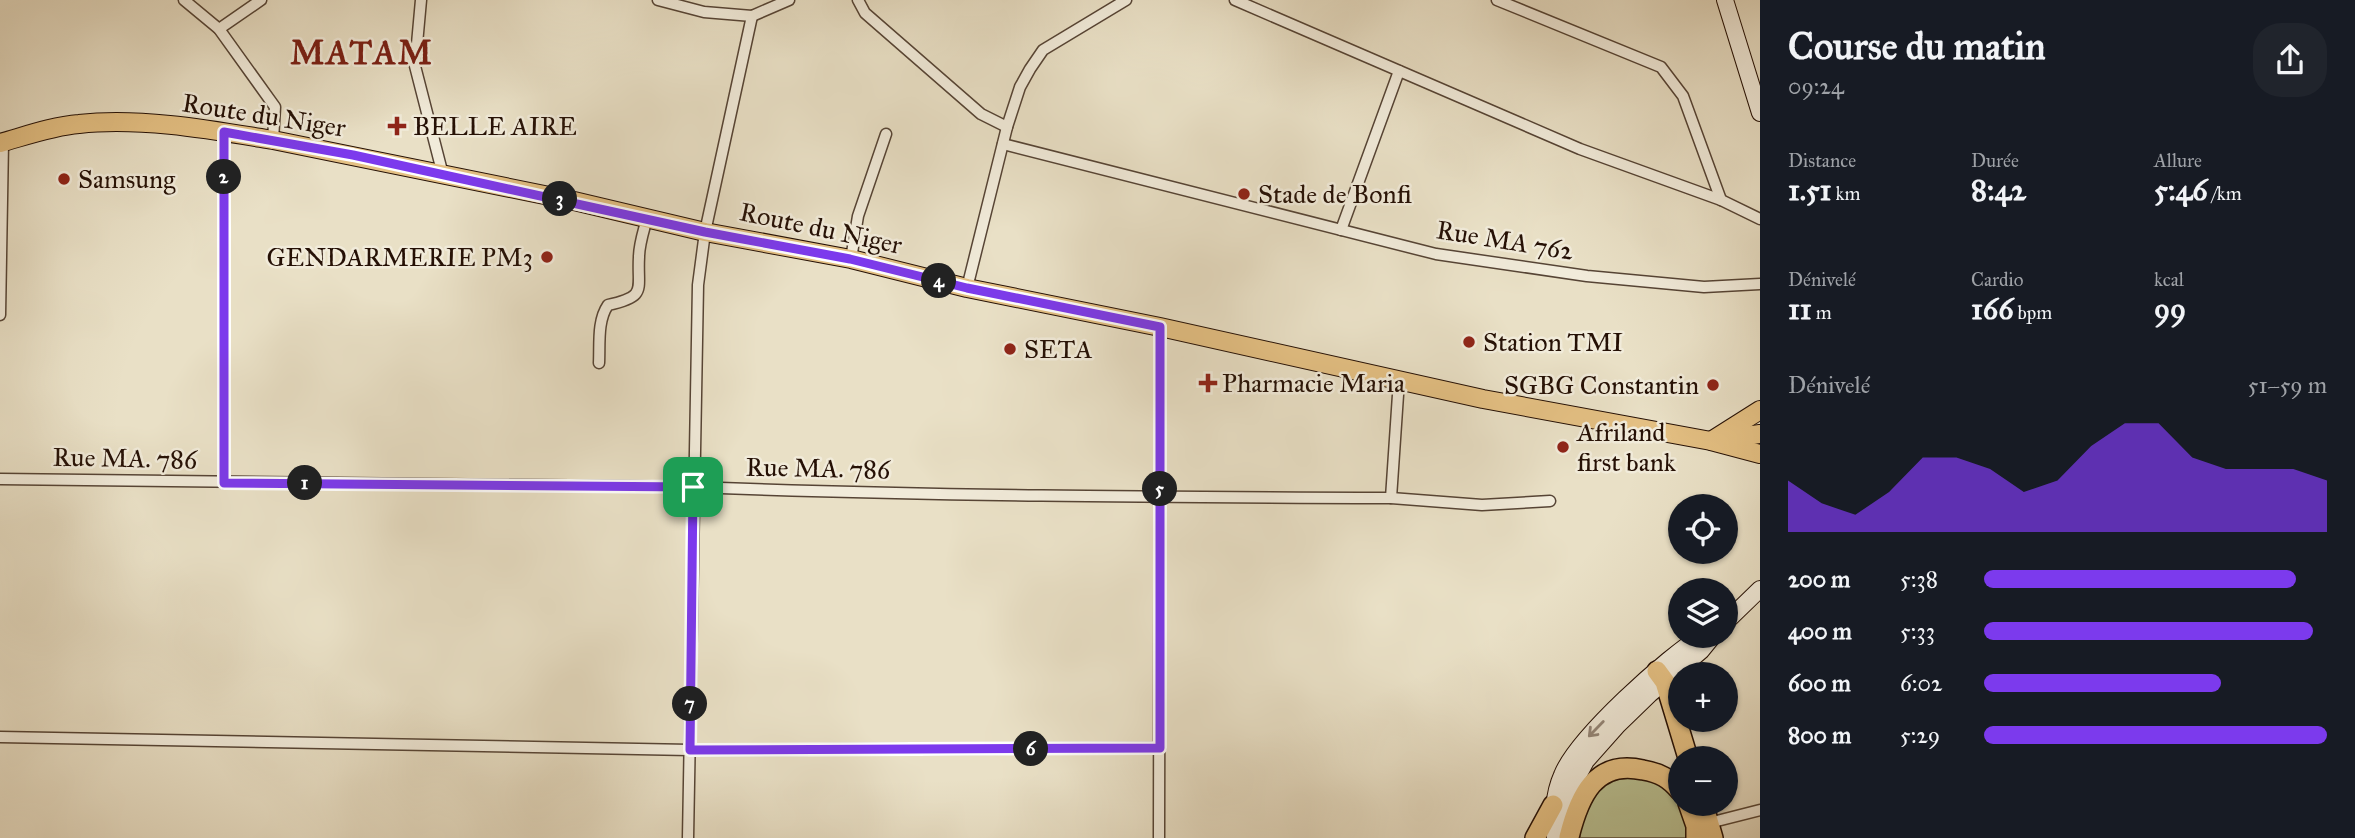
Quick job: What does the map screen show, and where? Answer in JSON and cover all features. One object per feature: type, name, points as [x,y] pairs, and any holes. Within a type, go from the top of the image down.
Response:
[{"type":"highway","points":[[1661,676],[1684,746]]},
{"type":"highway","points":[[1565,838],[1588,788],[1603,774],[1616,768],[1631,767],[1660,774],[1668,781]]},
{"type":"highway","points":[[1535,838],[1553,805]]},
{"type":"highway","points":[[1693,816],[1696,838]]},
{"type":"main road","points":[[1725,0],[1760,113]]},
{"type":"main road","name":"Route du Niger","points":[[2,142],[78,124],[135,123],[274,140],[705,232],[850,259],[967,288],[1399,380],[1711,441],[1753,453]]},
{"type":"main road","points":[[1711,441],[1760,410]]},
{"type":"main road","name":"Route du Niger","points":[[1711,441],[1760,434]]},
{"type":"main road","points":[[1753,453],[1760,466]]},
{"type":"main road","points":[[1738,610],[1760,589]]},
{"type":"main road","points":[[1565,838],[1572,787],[1586,761],[1689,648]]},
{"type":"main road","points":[[1565,838],[1553,805],[1562,774],[1576,750],[1597,727],[1661,676],[1703,648]]},
{"type":"street","points":[[184,0],[219,29],[275,107],[274,140]]},
{"type":"street","points":[[219,29],[261,0]]},
{"type":"street","points":[[658,0],[704,12],[752,16],[789,0]]},
{"type":"street","points":[[858,0],[866,13],[981,114],[1007,127]]},
{"type":"street","points":[[967,288],[1007,127],[1020,87],[1043,50],[1126,0]]},
{"type":"street","points":[[1235,0],[1580,149],[1721,200],[1760,219]]},
{"type":"street","points":[[1497,0],[1661,67],[1683,96],[1721,200]]},
{"type":"street","points":[[424,1],[415,66],[443,175]]},
{"type":"street","points":[[688,838],[698,285],[705,232],[752,16]]},
{"type":"street","points":[[1341,230],[1399,71]]},
{"type":"street","points":[[224,132],[224,483]]},
{"type":"street","points":[[850,259],[858,216],[886,134]]},
{"type":"street","points":[[0,315],[2,142]]},
{"type":"street","name":"Rue MA 762","points":[[1003,145],[1436,254],[1587,276],[1704,287],[1760,284]]},
{"type":"street","points":[[599,363],[601,319],[604,311],[608,305],[627,301],[636,295],[641,285],[639,256],[647,218]]},
{"type":"street","points":[[1158,838],[1160,327]]},
{"type":"street","points":[[1391,498],[1399,380]]},
{"type":"street","name":"Rue MA. 786","points":[[0,479],[693,487],[806,492],[1160,497],[1391,498],[1482,505],[1550,501]]},
{"type":"street","points":[[0,737],[690,750],[1160,748]]},
{"type":"street","points":[[1711,830],[1760,810]]},
{"type":"green space","points":[[1617,774],[1651,776],[1668,790],[1668,816],[1684,816],[1689,838],[1580,838],[1578,826],[1581,808],[1592,794]]},
{"type":"place","name":"BELLE AIRE","points":[[397,126]]},
{"type":"place","name":"Samsung","points":[[64,179]]},
{"type":"place","name":"Stade de Bonfi","points":[[1244,194]]},
{"type":"place","name":"GENDARMERIE PM3","points":[[547,257]]},
{"type":"place","name":"Station TMI","points":[[1469,342]]},
{"type":"place","name":"SETA","points":[[1010,349]]},
{"type":"place","name":"Pharmacie Maria","points":[[1208,383]]},
{"type":"place","name":"SGBG Constantin","points":[[1713,385]]},
{"type":"place","name":"Afriland first bank","points":[[1563,447]]},
{"type":"district","name":"MATAM","points":[[362,53]]},
{"type":"route","points":[[224,132],[353,155],[1160,327],[1160,748],[690,750],[693,487],[224,483],[224,132]]}]
